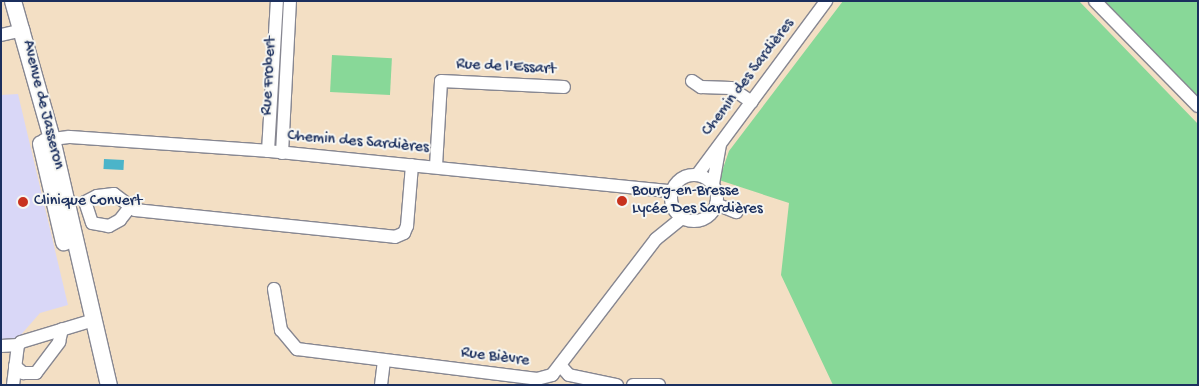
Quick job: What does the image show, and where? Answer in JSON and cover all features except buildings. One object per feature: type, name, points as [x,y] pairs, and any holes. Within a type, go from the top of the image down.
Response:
[{"type":"main road","name":"Avenue de Jasseron","points":[[3,1],[46,140],[88,321],[98,385]]},
{"type":"main road","name":"Avenue de Jasseron","points":[[12,33],[13,1]]},
{"type":"main road","name":"Avenue de Jasseron","points":[[88,321],[109,385]]},
{"type":"street","name":"Rue Frobert","points":[[268,151],[277,1]]},
{"type":"street","name":"Rue Frobert","points":[[282,152],[290,1]]},
{"type":"street","name":"Chemin des Sardières","points":[[697,175],[826,1]]},
{"type":"street","points":[[1095,1],[1198,106]]},
{"type":"street","name":"Rue de l'Essart","points":[[436,166],[441,80],[564,87]]},
{"type":"street","points":[[692,81],[701,87],[731,88],[752,102]]},
{"type":"street","name":"Chemin des Sardières","points":[[46,140],[73,137],[282,152],[436,166],[672,192]]},
{"type":"street","points":[[713,184],[697,175],[681,178],[672,192],[672,206],[682,218],[700,221],[710,216],[716,204],[713,184],[720,144]]},
{"type":"street","points":[[130,207],[395,237],[404,233],[407,226],[412,165]]},
{"type":"street","points":[[716,204],[736,212]]},
{"type":"street","points":[[554,375],[656,239],[682,218]]},
{"type":"street","name":"Rue Bièvre","points":[[274,289],[281,330],[297,349],[537,379],[554,375]]},
{"type":"street","points":[[1,346],[18,345],[30,337],[88,321]]},
{"type":"street","points":[[15,366],[23,373],[36,373],[59,342],[62,328]]},
{"type":"street","points":[[13,385],[18,345]]},
{"type":"street","points":[[381,385],[384,361]]},
{"type":"street","points":[[554,375],[617,385]]},
{"type":"street","points":[[633,385],[659,385]]},
{"type":"shaded area","name":"Clinique Convert","points":[[18,94],[68,305],[40,313],[19,337],[1,341],[1,95]]},
{"type":"green space","points":[[843,1],[1079,1],[1198,124],[1198,385],[833,385],[781,275],[789,203],[719,180],[729,151]]},
{"type":"green space","points":[[1103,1],[1198,1],[1198,98]]},
{"type":"green space","points":[[332,55],[392,58],[390,95],[330,92]]},
{"type":"water","points":[[104,159],[124,160],[123,170],[103,169]]},
{"type":"place","name":"Bourg-en-Bresse Lycée Des Sardières","points":[[622,201]]},
{"type":"place","name":"Clinique Convert","points":[[23,202]]}]
